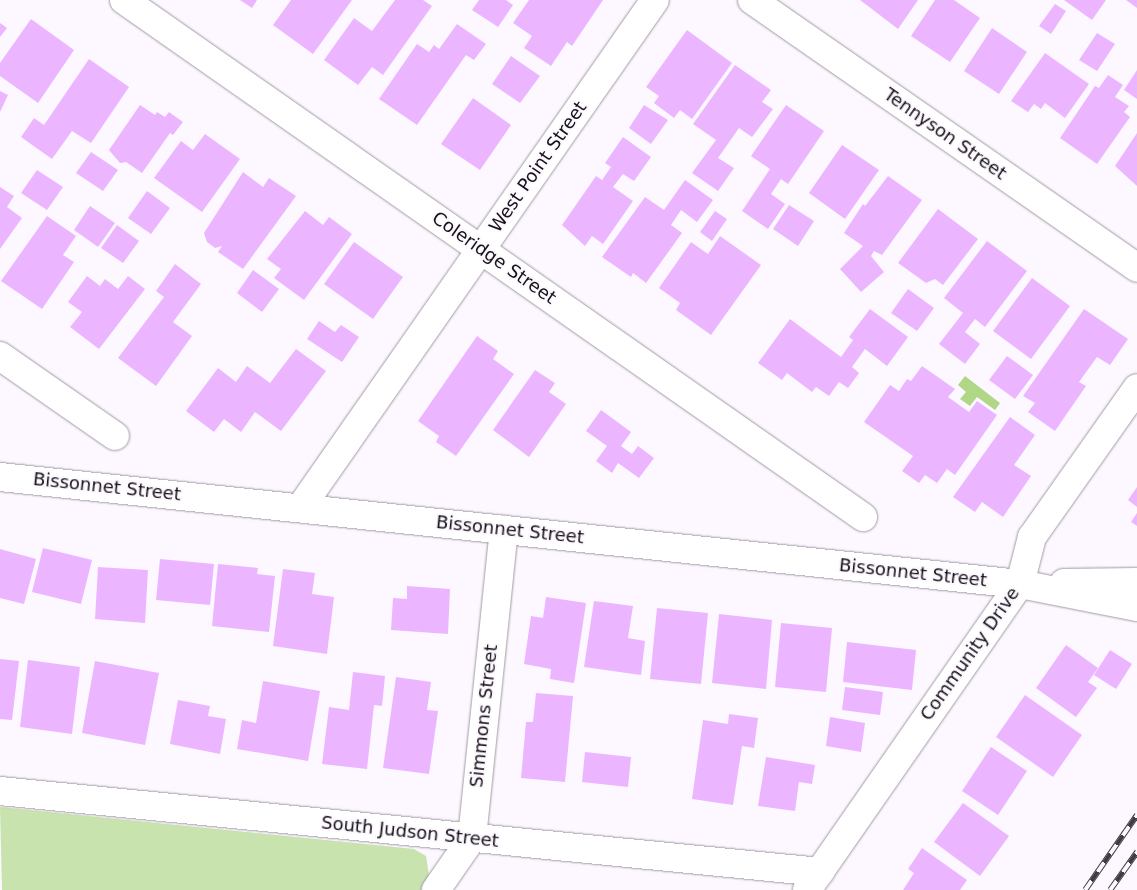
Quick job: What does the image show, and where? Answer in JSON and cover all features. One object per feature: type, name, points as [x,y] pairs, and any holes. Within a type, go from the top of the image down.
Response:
[{"type":"street","name":"Coleridge Street","points":[[124,0],[863,517]]},
{"type":"street","name":"West Point Street","points":[[301,507],[655,0]]},
{"type":"street","name":"Tennyson Street","points":[[752,0],[1137,268]]},
{"type":"street","points":[[0,356],[115,436]]},
{"type":"street","name":"Community Drive","points":[[814,881],[1020,584],[1032,537],[1137,388]]},
{"type":"street","name":"Bissonnet Street","points":[[0,477],[301,507],[1020,584],[1137,607]]},
{"type":"street","name":"Simmons Street","points":[[436,890],[472,838],[504,530]]},
{"type":"street","name":"Bissonnet Street","points":[[1020,584],[1137,582]]},
{"type":"street","name":"South Judson Street","points":[[0,792],[472,838],[814,881]]},
{"type":"shaded area","points":[[965,376],[1000,403],[995,410],[977,397],[970,406],[960,399],[966,392],[958,385]]},
{"type":"shaded area","points":[[0,807],[414,849],[426,856],[429,875],[421,890],[2,890]]},
{"type":"building","points":[[240,0],[257,0],[252,8]]},
{"type":"building","points":[[291,0],[352,0],[313,54],[273,25]]},
{"type":"building","points":[[395,0],[423,0],[432,6],[383,75],[372,67],[358,85],[324,60],[354,18],[372,31]]},
{"type":"building","points":[[479,0],[506,0],[513,5],[498,27],[472,10]]},
{"type":"building","points":[[529,0],[603,0],[572,46],[567,42],[551,66],[524,48],[532,36],[513,23]]},
{"type":"building","points":[[860,0],[918,0],[898,29]]},
{"type":"building","points":[[935,0],[954,0],[980,18],[950,62],[911,36]]},
{"type":"building","points":[[1064,0],[1106,0],[1092,20]]},
{"type":"building","points":[[1126,0],[1137,0],[1137,8]]},
{"type":"building","points":[[1055,4],[1066,11],[1051,34],[1039,26]]},
{"type":"building","points":[[31,19],[74,50],[38,103],[0,76],[0,63]]},
{"type":"building","points":[[0,23],[7,28],[0,37]]},
{"type":"building","points":[[457,24],[486,44],[474,60],[466,55],[417,125],[379,99],[417,44],[429,52],[434,45],[439,49]]},
{"type":"building","points":[[992,28],[1027,52],[999,94],[964,71]]},
{"type":"building","points":[[687,30],[732,63],[692,119],[680,110],[674,118],[654,103],[659,96],[646,87]]},
{"type":"building","points":[[1097,33],[1115,44],[1097,71],[1079,60]]},
{"type":"building","points":[[1045,53],[1089,84],[1065,118],[1045,103],[1041,109],[1034,104],[1028,112],[1011,101]]},
{"type":"building","points":[[511,56],[540,76],[520,103],[492,84]]},
{"type":"building","points":[[89,59],[129,87],[91,143],[72,131],[52,159],[21,137],[34,118],[44,125]]},
{"type":"building","points":[[735,65],[771,90],[762,102],[773,109],[752,137],[739,128],[718,158],[734,168],[718,191],[692,173],[716,140],[693,124]]},
{"type":"building","points":[[1137,70],[1137,99],[1124,90]]},
{"type":"building","points":[[1108,75],[1123,85],[1115,97],[1129,106],[1124,112],[1130,117],[1097,164],[1060,138],[1095,86],[1099,88]]},
{"type":"building","points":[[0,91],[8,95],[0,112]]},
{"type":"building","points":[[473,98],[511,125],[480,170],[441,144]]},
{"type":"building","points":[[140,105],[155,115],[157,112],[165,117],[169,112],[183,122],[173,135],[170,133],[142,173],[126,162],[120,163],[109,150]]},
{"type":"building","points":[[644,105],[668,120],[651,144],[629,128]]},
{"type":"building","points":[[786,105],[824,131],[788,184],[781,179],[771,194],[785,204],[768,229],[742,211],[770,169],[751,156]]},
{"type":"building","points":[[1137,133],[1137,186],[1115,166]]},
{"type":"building","points":[[205,134],[240,159],[202,212],[154,178],[181,141],[193,150]]},
{"type":"building","points":[[623,137],[651,157],[634,181],[623,174],[613,187],[633,201],[603,244],[592,236],[585,246],[562,225],[596,176],[602,180],[611,167],[605,163]]},
{"type":"building","points":[[842,145],[879,170],[845,219],[809,193]]},
{"type":"building","points":[[91,152],[118,170],[103,191],[76,173]]},
{"type":"building","points":[[37,170],[63,187],[47,210],[21,193]]},
{"type":"building","points":[[243,172],[263,187],[269,178],[296,196],[243,269],[218,252],[222,246],[215,248],[207,242],[204,233]]},
{"type":"building","points":[[888,176],[922,200],[882,255],[874,251],[871,256],[884,272],[861,292],[840,269],[863,246],[844,233],[863,204],[865,206]]},
{"type":"building","points":[[685,180],[713,200],[697,222],[681,210],[671,225],[682,233],[646,283],[633,273],[631,277],[602,257],[645,197],[664,210]]},
{"type":"building","points":[[0,187],[14,196],[7,207],[22,218],[0,249]]},
{"type":"building","points":[[147,191],[170,208],[151,234],[128,218]]},
{"type":"building","points":[[789,205],[814,221],[798,246],[773,229]]},
{"type":"building","points":[[90,206],[115,223],[98,247],[74,230]]},
{"type":"building","points":[[938,209],[978,239],[943,285],[935,279],[926,283],[898,263]]},
{"type":"building","points":[[305,211],[323,225],[329,217],[352,234],[304,300],[274,278],[281,269],[267,259]]},
{"type":"building","points":[[715,211],[727,219],[712,241],[700,232]]},
{"type":"building","points":[[47,216],[76,236],[63,255],[74,262],[42,309],[1,281]]},
{"type":"building","points":[[117,225],[139,241],[123,263],[101,248]]},
{"type":"building","points":[[720,236],[761,265],[711,335],[676,310],[680,303],[659,288],[691,242],[708,254]]},
{"type":"building","points":[[987,241],[1027,271],[985,327],[975,319],[965,332],[980,344],[965,364],[939,344],[963,313],[944,298]]},
{"type":"building","points":[[354,242],[403,277],[373,319],[324,284]]},
{"type":"building","points":[[175,264],[201,284],[173,322],[192,336],[156,386],[118,358],[164,297],[156,291]]},
{"type":"building","points":[[253,270],[279,289],[262,312],[237,293]]},
{"type":"building","points":[[87,276],[100,286],[105,279],[118,289],[128,276],[145,289],[99,349],[70,327],[82,312],[68,302]]},
{"type":"building","points":[[1032,278],[1070,306],[1031,359],[993,331]]},
{"type":"building","points":[[908,289],[934,308],[917,331],[891,313]]},
{"type":"building","points":[[870,309],[908,337],[887,366],[865,349],[852,367],[859,373],[848,388],[839,382],[829,396],[816,387],[812,392],[787,373],[782,380],[758,363],[790,319],[841,357],[853,340],[849,337]]},
{"type":"building","points":[[1084,309],[1128,339],[1110,365],[1097,357],[1079,382],[1086,386],[1055,431],[1028,412],[1035,403],[1023,396]]},
{"type":"building","points":[[319,321],[335,332],[341,325],[359,337],[342,362],[307,339]]},
{"type":"building","points":[[477,336],[498,351],[493,359],[514,374],[456,456],[436,442],[439,436],[418,421]]},
{"type":"building","points":[[296,349],[326,371],[281,431],[255,412],[241,432],[224,419],[214,432],[186,411],[218,368],[236,382],[247,366],[270,383]]},
{"type":"building","points":[[1007,356],[1033,375],[1015,399],[989,380]]},
{"type":"building","points":[[922,366],[955,389],[948,397],[969,412],[977,401],[997,415],[955,475],[947,469],[937,483],[925,475],[919,483],[902,471],[913,456],[864,422],[890,385],[899,391],[907,379],[911,381]]},
{"type":"building","points":[[535,370],[555,383],[549,392],[566,404],[529,457],[493,430]]},
{"type":"building","points":[[601,410],[631,432],[621,446],[632,454],[638,446],[654,458],[639,478],[618,463],[612,473],[596,461],[607,446],[586,431]]},
{"type":"building","points":[[1010,417],[1035,435],[1014,465],[1031,476],[1003,517],[982,502],[975,512],[953,497]]},
{"type":"building","points":[[1137,487],[1137,507],[1128,500]]},
{"type":"building","points":[[1137,513],[1137,526],[1131,522]]},
{"type":"building","points":[[43,548],[92,560],[81,604],[32,592]]},
{"type":"building","points":[[0,549],[36,559],[24,604],[0,598]]},
{"type":"building","points":[[160,559],[214,564],[210,605],[156,600]]},
{"type":"building","points":[[218,564],[258,568],[257,574],[275,576],[269,632],[212,626]]},
{"type":"building","points":[[98,567],[148,570],[145,623],[95,619]]},
{"type":"building","points":[[283,569],[315,573],[312,594],[334,597],[327,654],[273,646]]},
{"type":"building","points":[[407,586],[450,589],[448,634],[391,630],[393,598],[407,599]]},
{"type":"building","points":[[546,597],[586,603],[574,683],[550,679],[551,669],[524,664],[531,616],[543,618]]},
{"type":"building","points":[[594,601],[633,606],[628,638],[645,641],[641,675],[584,667]]},
{"type":"building","points":[[657,608],[708,613],[701,684],[650,679]]},
{"type":"building","points":[[719,614],[772,620],[766,689],[712,683]]},
{"type":"building","points":[[781,623],[832,628],[826,692],[775,687]]},
{"type":"building","points":[[847,642],[916,650],[912,690],[843,682]]},
{"type":"building","points":[[1066,645],[1098,668],[1088,682],[1097,688],[1076,717],[1036,688]]},
{"type":"building","points":[[1110,650],[1132,664],[1116,689],[1094,675]]},
{"type":"building","points":[[0,659],[19,661],[12,720],[0,719]]},
{"type":"building","points":[[28,660],[80,667],[72,734],[20,727]]},
{"type":"building","points":[[95,661],[159,673],[145,745],[82,733]]},
{"type":"building","points":[[353,672],[385,676],[382,706],[374,705],[367,769],[322,764],[329,707],[349,710]]},
{"type":"building","points":[[396,677],[431,682],[427,710],[438,711],[429,774],[383,768]]},
{"type":"building","points":[[263,681],[320,691],[308,761],[237,749],[242,720],[256,723]]},
{"type":"building","points":[[845,687],[883,692],[880,715],[842,710]]},
{"type":"building","points":[[536,693],[573,696],[565,782],[521,778],[526,722],[533,722]]},
{"type":"building","points":[[1025,695],[1082,735],[1053,777],[996,737]]},
{"type":"building","points":[[178,700],[210,706],[208,716],[226,719],[220,754],[170,744]]},
{"type":"building","points":[[729,714],[758,718],[754,748],[742,746],[733,805],[692,799],[703,720],[728,724]]},
{"type":"building","points":[[830,717],[865,723],[861,752],[826,746]]},
{"type":"building","points":[[991,747],[1027,771],[998,815],[962,791]]},
{"type":"building","points":[[585,752],[631,757],[628,787],[582,782]]},
{"type":"building","points":[[766,757],[815,765],[812,784],[799,782],[795,811],[758,806]]},
{"type":"building","points":[[963,803],[1009,836],[980,876],[934,842]]},
{"type":"building","points":[[922,848],[967,880],[960,890],[903,890],[914,873],[908,869]]},
{"type":"railway","points":[[1085,890],[1137,815]]},
{"type":"railway","points":[[1110,890],[1137,852]]}]
